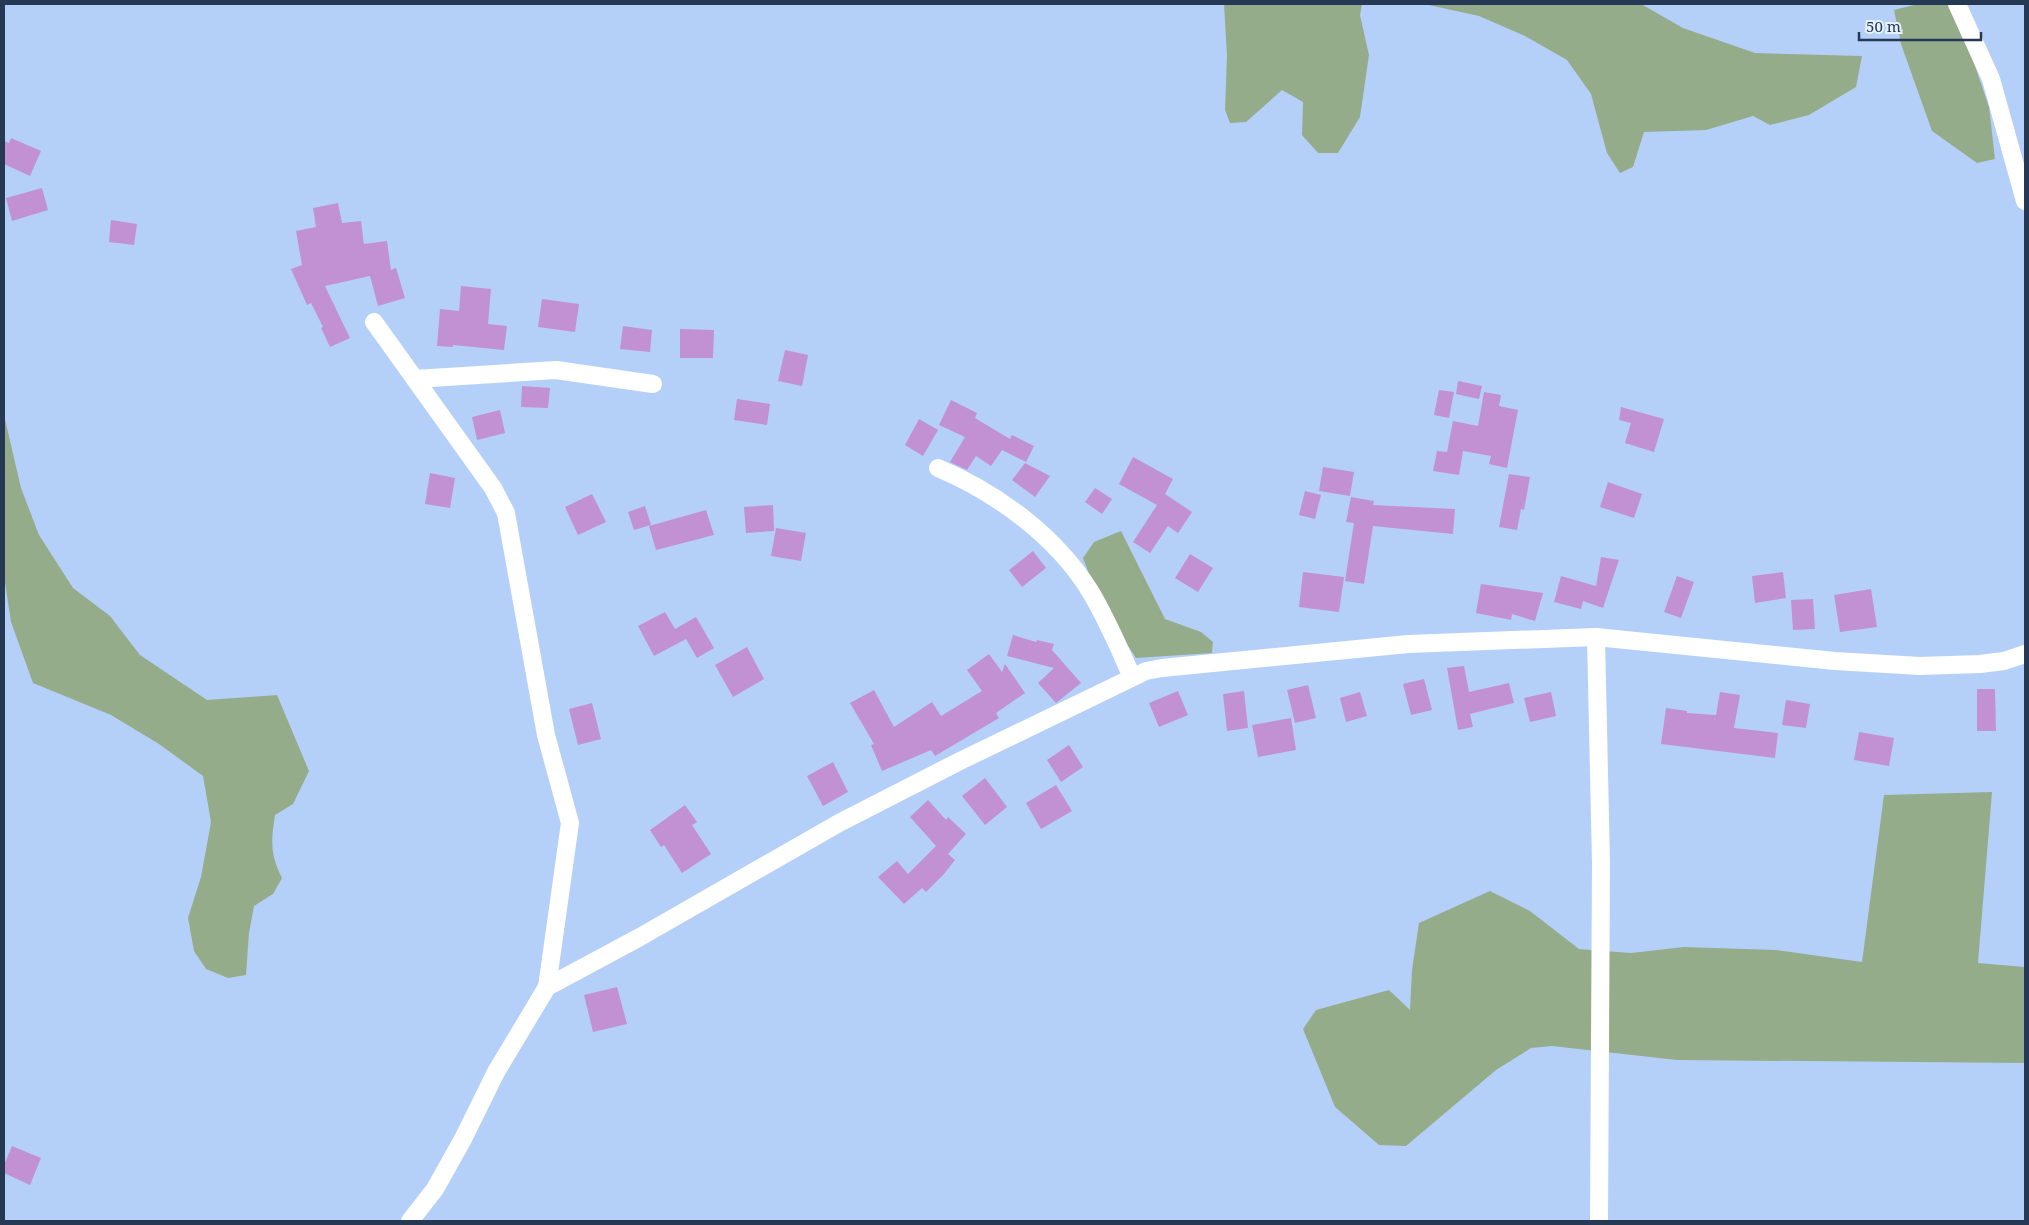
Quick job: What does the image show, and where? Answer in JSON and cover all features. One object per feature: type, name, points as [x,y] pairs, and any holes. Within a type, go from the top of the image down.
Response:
[{"type":"street","points":[[1957,4],[1991,79],[2021,171],[2025,201]]},
{"type":"street","points":[[374,322],[502,503],[510,528],[546,735],[560,788],[570,813],[570,834],[548,987],[496,1072],[464,1139],[435,1189],[410,1221]]},
{"type":"street","points":[[415,379],[556,370],[653,384]]},
{"type":"street","points":[[938,468],[968,481],[1004,503],[1023,518],[1074,570],[1089,590],[1112,630],[1132,677]]},
{"type":"street","points":[[548,987],[640,937],[839,823],[962,760],[1132,677],[1162,668],[1408,644],[1596,637],[1835,661],[1920,666],[1980,664],[2004,661],[2025,654]]},
{"type":"street","points":[[1596,637],[1601,864],[1598,1221]]},
{"type":"green space","points":[[1224,4],[1362,4],[1360,15],[1369,55],[1360,117],[1338,153],[1318,153],[1302,135],[1303,102],[1282,90],[1246,122],[1230,123],[1225,110],[1227,56]]},
{"type":"green space","points":[[1424,4],[1641,4],[1683,28],[1755,53],[1862,56],[1856,87],[1809,115],[1770,125],[1753,116],[1706,130],[1644,132],[1633,167],[1620,173],[1607,153],[1591,94],[1567,60],[1525,36],[1479,16]]},
{"type":"green space","points":[[1918,4],[1954,4],[1989,107],[1995,159],[1977,163],[1932,131],[1901,44],[1894,10]]},
{"type":"green space","points":[[4,415],[21,488],[39,535],[73,588],[110,616],[140,655],[207,700],[277,695],[309,771],[293,804],[275,815],[272,847],[275,862],[282,878],[273,894],[254,906],[249,933],[246,975],[228,978],[206,969],[194,951],[188,918],[201,877],[211,822],[203,776],[159,744],[111,715],[33,683],[11,622],[4,576]]},
{"type":"green space","points":[[1121,531],[1165,619],[1201,632],[1213,642],[1212,653],[1136,658],[1101,605],[1083,558],[1094,542]]},
{"type":"green space","points":[[1992,792],[1978,963],[2025,967],[2025,1063],[1677,1060],[1552,1046],[1531,1048],[1496,1070],[1406,1146],[1379,1145],[1335,1107],[1303,1029],[1316,1010],[1389,990],[1410,1010],[1412,970],[1419,923],[1490,891],[1530,911],[1579,949],[1631,953],[1684,947],[1776,950],[1862,962],[1884,795]]},
{"type":"building","points":[[11,138],[41,151],[30,176],[4,164],[4,141],[9,143]]},
{"type":"building","points":[[42,188],[48,210],[12,221],[6,198]]},
{"type":"building","points":[[338,203],[342,223],[361,221],[364,244],[387,241],[391,270],[396,268],[405,298],[378,306],[370,276],[325,286],[350,338],[330,347],[321,328],[323,327],[311,303],[307,305],[291,269],[302,265],[296,231],[316,227],[313,208]]},
{"type":"building","points":[[111,220],[137,224],[134,245],[109,242]]},
{"type":"building","points":[[461,286],[491,289],[488,324],[507,326],[504,350],[453,345],[453,347],[437,346],[440,309],[459,311]]},
{"type":"building","points":[[542,299],[579,304],[575,332],[538,327]]},
{"type":"building","points":[[623,326],[652,330],[650,352],[620,349]]},
{"type":"building","points":[[680,329],[714,330],[713,358],[680,358]]},
{"type":"building","points":[[785,350],[808,355],[802,386],[778,381]]},
{"type":"building","points":[[1458,381],[1482,386],[1479,399],[1456,394]]},
{"type":"building","points":[[522,386],[550,388],[548,408],[521,407]]},
{"type":"building","points":[[1439,390],[1454,392],[1449,418],[1434,415]]},
{"type":"building","points":[[1484,392],[1501,395],[1499,406],[1518,410],[1507,468],[1489,464],[1491,456],[1463,451],[1459,475],[1433,471],[1437,451],[1447,452],[1453,421],[1478,426]]},
{"type":"building","points":[[737,399],[770,404],[767,425],[734,420]]},
{"type":"building","points":[[951,400],[977,413],[975,418],[1010,439],[1012,435],[1034,446],[1026,462],[1002,450],[991,466],[976,456],[967,470],[950,462],[965,437],[939,425]]},
{"type":"building","points":[[1621,407],[1664,419],[1654,452],[1625,443],[1631,423],[1619,420]]},
{"type":"building","points":[[500,410],[505,433],[477,440],[472,417]]},
{"type":"building","points":[[919,419],[938,430],[923,456],[905,445]]},
{"type":"building","points":[[1133,457],[1173,479],[1165,494],[1192,512],[1178,533],[1168,526],[1150,553],[1133,542],[1157,505],[1119,484]]},
{"type":"building","points":[[1025,463],[1050,476],[1035,497],[1012,480]]},
{"type":"building","points":[[1323,467],[1354,472],[1350,496],[1319,491]]},
{"type":"building","points":[[430,473],[455,478],[450,508],[425,504]]},
{"type":"building","points":[[1509,474],[1530,477],[1524,510],[1521,509],[1517,530],[1499,527]]},
{"type":"building","points":[[1608,482],[1642,494],[1634,518],[1600,507]]},
{"type":"building","points":[[1095,488],[1112,499],[1102,514],[1085,502]]},
{"type":"building","points":[[1305,491],[1321,495],[1315,519],[1299,515]]},
{"type":"building","points":[[592,494],[606,522],[578,535],[565,507]]},
{"type":"building","points":[[1351,497],[1374,501],[1373,505],[1455,509],[1453,534],[1373,526],[1364,584],[1345,581],[1354,523],[1346,522]]},
{"type":"building","points":[[773,505],[774,531],[746,533],[744,507]]},
{"type":"building","points":[[645,506],[651,525],[634,530],[628,512]]},
{"type":"building","points":[[706,510],[714,535],[656,550],[649,526]]},
{"type":"building","points":[[776,528],[806,533],[801,561],[771,556]]},
{"type":"building","points":[[1033,551],[1046,568],[1022,587],[1009,570]]},
{"type":"building","points":[[1190,554],[1213,568],[1198,592],[1175,578]]},
{"type":"building","points":[[1601,557],[1619,560],[1603,608],[1583,601],[1581,609],[1554,602],[1561,576],[1596,586]]},
{"type":"building","points":[[1303,572],[1344,577],[1339,612],[1299,607]]},
{"type":"building","points":[[1783,572],[1786,598],[1755,603],[1752,576]]},
{"type":"building","points":[[1677,576],[1694,582],[1681,618],[1664,612]]},
{"type":"building","points":[[1481,584],[1543,593],[1535,621],[1512,614],[1511,620],[1476,613]]},
{"type":"building","points":[[1871,589],[1877,627],[1840,632],[1834,595]]},
{"type":"building","points":[[1813,599],[1815,629],[1793,630],[1791,600]]},
{"type":"building","points":[[665,612],[675,629],[696,617],[714,648],[697,658],[686,639],[654,656],[638,626]]},
{"type":"building","points":[[1013,635],[1036,642],[1037,640],[1054,644],[1052,650],[1081,683],[1056,703],[1038,683],[1054,668],[1007,656]]},
{"type":"building","points":[[747,647],[764,679],[733,697],[715,665]]},
{"type":"building","points":[[989,654],[1002,672],[1005,664],[1025,693],[996,713],[999,718],[935,756],[931,750],[882,771],[871,745],[874,744],[850,703],[874,690],[894,727],[932,702],[941,716],[982,691],[967,670]]},
{"type":"building","points":[[1464,666],[1469,692],[1509,683],[1514,703],[1470,714],[1473,727],[1458,730],[1447,668]]},
{"type":"building","points":[[1424,679],[1432,710],[1411,715],[1403,684]]},
{"type":"building","points":[[1308,685],[1316,718],[1295,723],[1287,690]]},
{"type":"building","points":[[1977,689],[1995,689],[1996,731],[1977,731]]},
{"type":"building","points":[[1178,691],[1188,715],[1159,727],[1149,703]]},
{"type":"building","points":[[1244,691],[1248,728],[1227,731],[1223,694]]},
{"type":"building","points":[[1360,692],[1367,716],[1346,722],[1340,698]]},
{"type":"building","points":[[1551,692],[1556,716],[1530,722],[1524,698]]},
{"type":"building","points":[[1720,692],[1740,695],[1734,728],[1778,733],[1775,758],[1661,744],[1666,708],[1687,711],[1687,713],[1716,715]]},
{"type":"building","points":[[1786,700],[1810,704],[1806,728],[1782,725]]},
{"type":"building","points":[[592,703],[601,739],[578,745],[569,709]]},
{"type":"building","points":[[1291,718],[1296,750],[1258,757],[1252,725]]},
{"type":"building","points":[[1859,732],[1894,738],[1889,766],[1854,760]]},
{"type":"building","points":[[1069,745],[1083,767],[1061,782],[1047,760]]},
{"type":"building","points":[[833,762],[848,792],[823,806],[807,776]]},
{"type":"building","points":[[985,778],[1007,807],[985,825],[962,796]]},
{"type":"building","points":[[1056,785],[1072,811],[1041,829],[1026,803]]},
{"type":"building","points":[[928,800],[946,820],[948,817],[966,834],[948,854],[955,860],[943,875],[926,892],[922,888],[904,904],[878,877],[897,861],[908,874],[936,846],[910,817]]},
{"type":"building","points":[[685,805],[697,822],[692,825],[711,854],[682,873],[664,845],[661,847],[650,830]]},
{"type":"building","points":[[617,987],[627,1024],[593,1032],[584,995]]},
{"type":"building","points":[[12,1146],[41,1158],[30,1185],[4,1173],[4,1165]]}]
